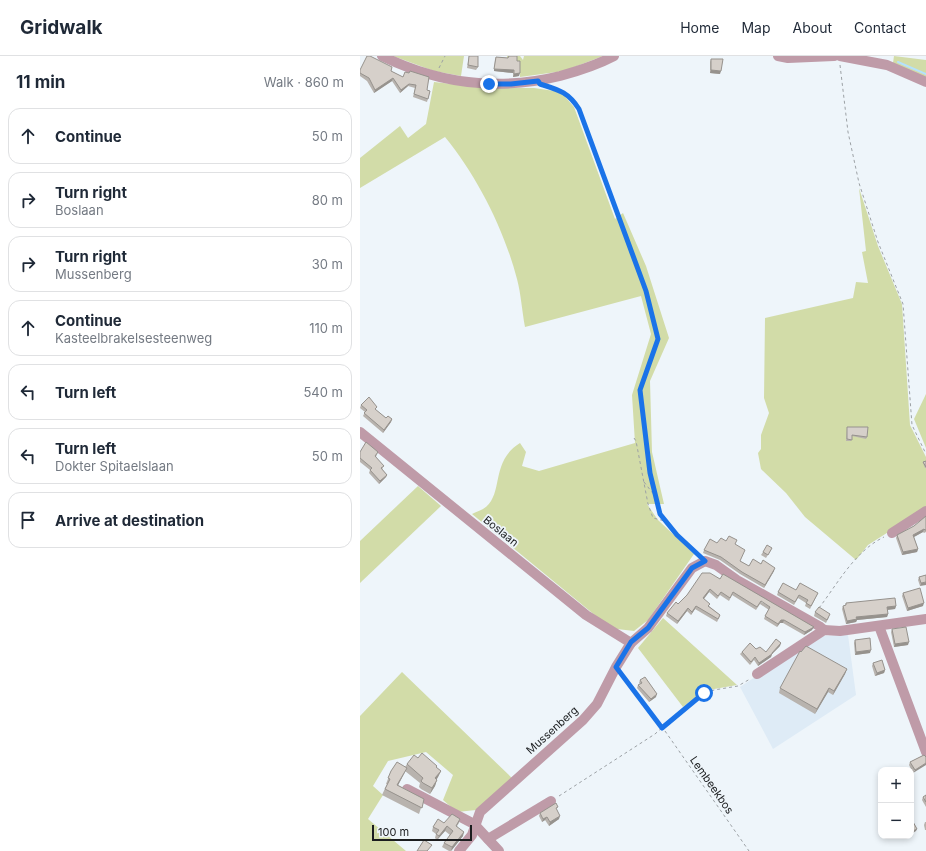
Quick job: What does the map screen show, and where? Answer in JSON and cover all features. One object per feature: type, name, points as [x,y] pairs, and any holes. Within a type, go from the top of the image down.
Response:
[{"type":"street","points":[[382,56],[398,64],[435,76],[462,82],[489,84],[511,84],[538,81],[576,72],[614,56]]},
{"type":"street","points":[[778,56],[788,58],[886,60],[926,82]]},
{"type":"street","name":"Boslaan","points":[[360,432],[586,615],[631,642]]},
{"type":"street","points":[[892,533],[926,511]]},
{"type":"street","points":[[705,561],[716,565],[737,580],[824,630],[840,631],[926,618]]},
{"type":"street","name":"Mussenberg","points":[[459,851],[472,835],[474,824],[480,812],[583,720],[597,704],[631,642],[648,628],[692,568],[705,561]]},
{"type":"street","points":[[879,626],[926,752]]},
{"type":"street","points":[[757,674],[824,630]]},
{"type":"street","points":[[407,789],[474,824],[499,851]]},
{"type":"street","points":[[488,839],[551,802]]},
{"type":"path","points":[[435,76],[445,56]]},
{"type":"path","points":[[838,59],[848,132],[859,183],[878,242],[903,304],[912,425],[926,454]]},
{"type":"path","points":[[538,81],[540,84],[558,89],[571,97],[579,109],[646,291],[658,339],[640,390],[650,473],[660,514],[677,535],[705,561]]},
{"type":"path","points":[[634,438],[636,441],[643,480],[653,518],[661,518],[667,522]]},
{"type":"path","points":[[643,480],[648,489],[656,497]]},
{"type":"path","points":[[819,608],[856,558],[868,547],[892,533]]},
{"type":"path","points":[[616,667],[662,728]]},
{"type":"path","points":[[551,802],[662,728],[704,693],[738,686],[757,674]]},
{"type":"path","name":"Lembeekbos","points":[[662,728],[749,851]]},
{"type":"shaded area","points":[[848,635],[856,695],[773,749],[740,687],[817,636]]},
{"type":"green space","points":[[393,56],[464,56],[461,76],[434,71]]},
{"type":"green space","points":[[507,56],[520,56],[523,60],[524,56],[603,56],[564,71],[520,77],[519,63],[507,62]]},
{"type":"green space","points":[[894,56],[926,60],[926,79],[893,63]]},
{"type":"green space","points":[[434,82],[488,88],[534,88],[561,92],[574,107],[615,219],[623,213],[646,266],[669,338],[650,381],[652,452],[664,504],[647,504],[658,520],[694,554],[648,620],[634,631],[617,629],[602,621],[472,514],[483,509],[490,503],[494,495],[504,459],[510,451],[520,443],[526,452],[522,466],[539,471],[635,443],[632,395],[651,334],[641,296],[525,327],[517,279],[505,241],[497,222],[468,169],[445,137],[360,188],[360,158],[400,126],[408,138],[426,124]]},
{"type":"green space","points":[[859,188],[878,246],[902,304],[910,425],[926,457],[926,508],[868,545],[856,560],[805,517],[786,493],[761,469],[758,453],[761,449],[761,435],[769,413],[764,398],[765,318],[853,298],[856,282],[868,283],[862,252],[866,251]]},
{"type":"green space","points":[[926,394],[926,448],[914,419]]},
{"type":"green space","points":[[418,486],[441,506],[360,583],[360,541]]},
{"type":"green space","points":[[663,618],[737,685],[703,691],[683,707],[638,648]]},
{"type":"green space","points":[[402,672],[512,778],[476,810],[457,812],[443,800],[453,775],[426,752],[388,761],[373,786],[383,795],[368,819],[406,851],[360,851],[360,716]]},
{"type":"building","points":[[367,56],[370,56],[392,67],[391,71],[403,77],[405,72],[409,73],[410,71],[429,77],[427,90],[430,91],[428,99],[414,94],[416,85],[409,84],[401,90],[393,78],[375,90],[369,78],[360,73]]},
{"type":"building","points":[[469,56],[478,56],[478,67],[468,65]]},
{"type":"building","points":[[509,56],[517,56],[517,61],[520,61],[520,73],[514,74],[514,70],[494,69],[496,57],[508,58]]},
{"type":"building","points":[[711,59],[723,59],[721,71],[711,70]]},
{"type":"building","points":[[369,397],[377,407],[375,409],[386,418],[388,416],[392,419],[384,430],[364,413],[367,410],[361,405]]},
{"type":"building","points":[[847,427],[868,427],[867,437],[852,435],[852,440],[847,439]]},
{"type":"building","points":[[366,442],[378,452],[375,456],[384,466],[381,468],[387,475],[380,481],[370,470],[372,468],[360,458],[360,452]]},
{"type":"building","points":[[926,516],[926,530],[924,529],[913,535],[918,549],[903,552],[897,535],[914,526]]},
{"type":"building","points":[[729,536],[737,540],[735,544],[745,550],[740,561],[749,566],[753,559],[761,564],[763,560],[775,568],[765,585],[742,572],[721,557],[704,550],[710,539],[717,543],[721,538],[726,541]]},
{"type":"building","points":[[767,545],[772,548],[768,555],[763,552]]},
{"type":"building","points":[[702,573],[710,573],[720,579],[723,574],[814,627],[805,632],[784,620],[781,620],[778,624],[765,616],[770,607],[761,601],[757,607],[733,592],[730,598],[721,592],[718,596],[710,589],[703,598],[710,604],[708,606],[720,615],[718,619],[696,606],[692,612],[688,608],[678,621],[667,613],[676,602],[678,604],[687,595]]},
{"type":"building","points":[[926,575],[926,582],[921,583],[919,577]]},
{"type":"building","points":[[783,583],[796,590],[800,583],[818,593],[811,606],[806,603],[808,600],[799,595],[795,602],[778,592]]},
{"type":"building","points":[[920,588],[924,603],[908,608],[903,593]]},
{"type":"building","points":[[895,598],[896,606],[887,607],[888,614],[856,617],[857,619],[847,621],[843,606],[846,605],[846,603]]},
{"type":"building","points":[[819,607],[830,614],[827,620],[815,612]]},
{"type":"building","points":[[906,627],[909,642],[895,644],[892,629]]},
{"type":"building","points":[[870,638],[871,650],[856,652],[855,640]]},
{"type":"building","points":[[776,639],[781,643],[772,654],[759,663],[755,657],[751,662],[742,652],[750,643],[756,649],[760,647],[766,652]]},
{"type":"building","points":[[806,646],[847,669],[834,691],[829,688],[817,709],[780,688],[800,651],[801,652]]},
{"type":"building","points":[[882,660],[885,670],[877,673],[873,663]]},
{"type":"building","points":[[645,677],[657,694],[651,699],[638,685],[642,683],[640,680]]},
{"type":"building","points":[[422,753],[441,771],[435,778],[437,780],[432,788],[423,783],[421,781],[423,778],[407,764],[414,755],[418,758]]},
{"type":"building","points":[[924,755],[926,757],[926,763],[915,770],[910,762]]},
{"type":"building","points":[[397,762],[407,768],[397,785],[424,799],[422,808],[385,789],[390,779],[388,778],[391,771]]},
{"type":"building","points":[[926,795],[926,802],[923,797]]},
{"type":"building","points":[[556,803],[558,807],[556,808],[560,816],[550,822],[547,817],[543,819],[540,813]]},
{"type":"building","points":[[452,814],[460,819],[456,826],[464,832],[452,847],[444,843],[453,831],[447,826],[439,836],[436,834],[439,830],[433,827],[438,819],[444,823]]},
{"type":"building","points":[[914,824],[917,829],[914,830]]},
{"type":"building","points":[[424,840],[432,845],[427,851],[417,851]]},
{"type":"waterway","points":[[898,62],[926,74]]},
{"type":"route","points":[[489,84],[511,84],[538,81],[540,84],[558,89],[571,97],[579,109],[646,291],[658,339],[640,390],[650,473],[660,514],[677,535],[705,561],[692,568],[648,628],[631,642],[616,667],[662,728],[695,698],[704,693]]}]
